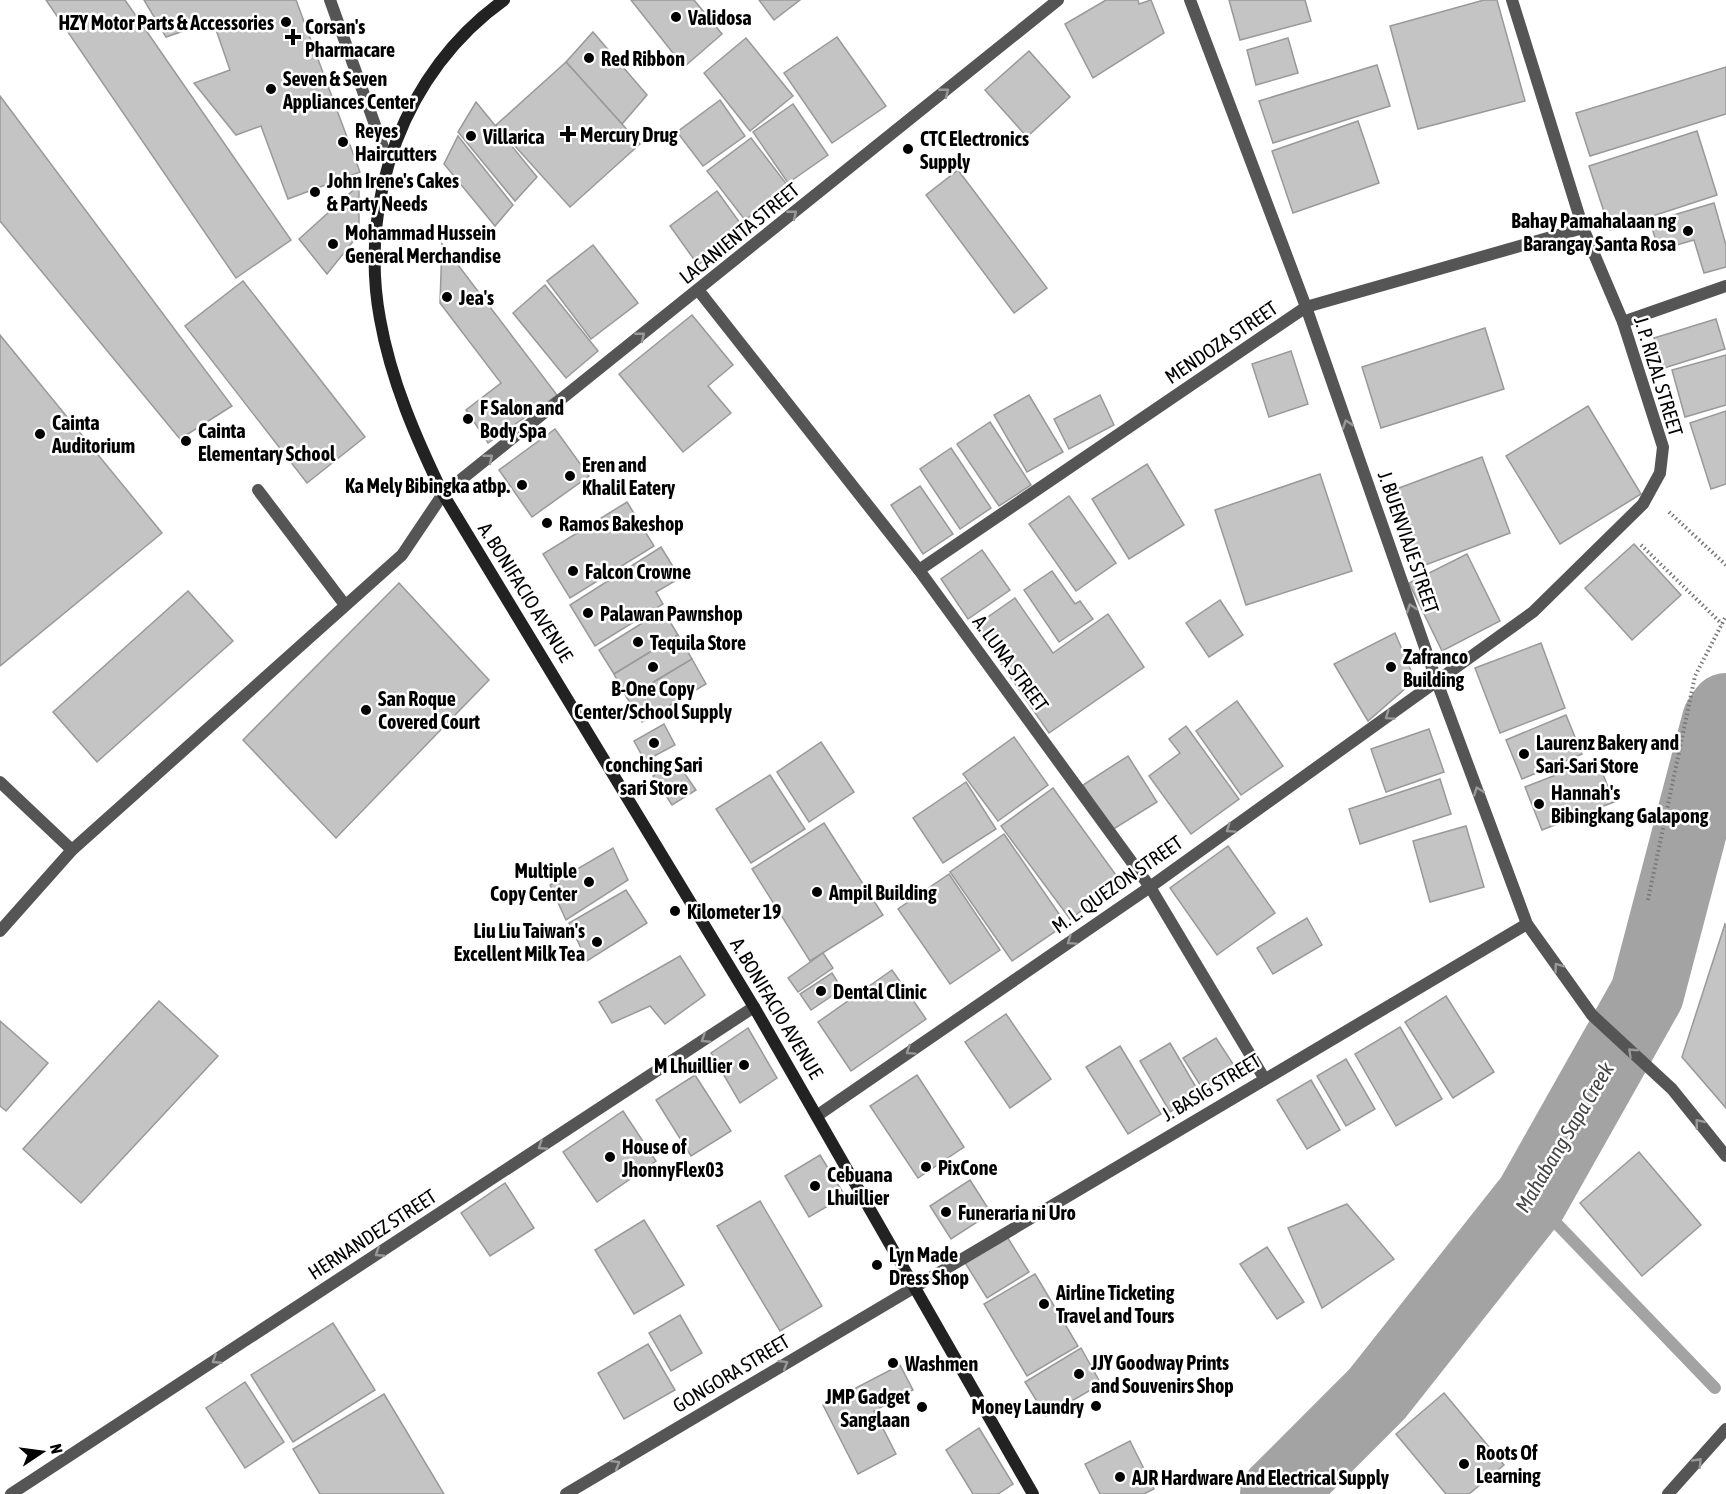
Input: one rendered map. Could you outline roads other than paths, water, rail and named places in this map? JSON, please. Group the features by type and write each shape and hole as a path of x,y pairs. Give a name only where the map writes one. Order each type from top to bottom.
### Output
{"main road":[{"name":"A. BONIFACIO AVENUE","path":"504,0 462,39 430,76 410,110 388,161 379,198 375,240 379,317 407,416 443,494 592,736 818,1115 1034,1494"}],"street":[{"path":"330,0 388,161"},
{"name":"LACANIENTA STREET","path":"0,931 72,850 402,555 443,494 699,291 1058,0"},
{"name":"J. BUENVIAJE STREET","path":"1190,0 1306,307 1437,682 1527,924 1592,1015 1672,1089 1726,1156"},
{"name":"J. P. RIZAL STREET","path":"1437,682 1533,612 1643,504 1659,473 1663,447 1623,322 1583,228 1512,0"},
{"name":"MENDOZA STREET","path":"919,570 1306,307 1583,228"},
{"path":"1623,322 1726,286"},
{"name":"A. LUNA STREET","path":"699,291 919,570 1150,887 1264,1078"},
{"path":"258,490 345,605"},
{"name":"M. L. QUEZON STREET","path":"818,1115 1150,887 1437,682"},
{"path":"0,782 72,850"},
{"name":"J. BASIG STREET","path":"915,1285 1527,924"},
{"name":"HERNANDEZ STREET","path":"11,1494 754,1007"},
{"name":"GONGORA STREET","path":"566,1494 915,1285"},
{"path":"1668,1494 1726,1429"}],"waterway":[{"name":"Mahabang Sapa Creek","path":"1277,1494 1377,1394 1532,1198 1647,994 1719,720 1726,710"},
{"path":"1532,1198 1715,1388"}],"place":[{"name":"Validosa","path":"676,17"},
{"name":"HZY Motor Parts & Accessories","path":"286,22"},
{"name":"Corsan's Pharmacare","path":"293,37"},
{"name":"Red Ribbon","path":"589,58"},
{"name":"Seven & Seven Appliances Center","path":"271,89"},
{"name":"Mercury Drug","path":"568,134"},
{"name":"Villarica","path":"471,136"},
{"name":"Reyes Haircutters","path":"343,142"},
{"name":"CTC Electronics Supply","path":"908,149"},
{"name":"John Irene's Cakes & Party Needs","path":"315,192"},
{"name":"Bahay Pamahalaan ng Barangay Santa Rosa","path":"1688,231"},
{"name":"Mohammad Hussein General Merchandise","path":"333,244"},
{"name":"Jea's","path":"447,297"},
{"name":"F Salon and Body Spa","path":"468,419"},
{"name":"Cainta Auditorium","path":"40,434"},
{"name":"Cainta Elementary School","path":"186,441"},
{"name":"Eren and Khalil Eatery","path":"570,476"},
{"name":"Ka Mely Bibingka atbp.","path":"522,485"},
{"name":"Ramos Bakeshop","path":"547,523"},
{"name":"Falcon Crowne","path":"573,571"},
{"name":"Palawan Pawnshop","path":"588,613"},
{"name":"Tequila Store","path":"638,642"},
{"name":"B-One Copy Center/School Supply","path":"653,667"},
{"name":"Zafranco Building","path":"1391,667"},
{"name":"San Roque Covered Court","path":"366,710"},
{"name":"conching Sari sari Store","path":"654,743"},
{"name":"Laurenz Bakery and Sari-Sari Store","path":"1524,754"},
{"name":"Hannah's Bibingkang Galapong","path":"1539,804"},
{"name":"Multiple Copy Center","path":"589,882"},
{"name":"Ampil Building","path":"817,892"},
{"name":"Kilometer 19","path":"675,911"},
{"name":"Liu Liu Taiwan's Excellent Milk Tea","path":"597,942"},
{"name":"Dental Clinic","path":"821,991"},
{"name":"M Lhuillier","path":"744,1065"},
{"name":"House of JhonnyFlex03","path":"610,1157"},
{"name":"PixCone","path":"926,1167"},
{"name":"Cebuana Lhuillier","path":"815,1186"},
{"name":"Funeraria ni Uro","path":"946,1212"},
{"name":"Lyn Made Dress Shop","path":"877,1265"},
{"name":"Airline Ticketing Travel and Tours","path":"1044,1304"},
{"name":"Washmen","path":"893,1363"},
{"name":"JJY Goodway Prints and Souvenirs Shop","path":"1079,1374"},
{"name":"Money Laundry","path":"1096,1406"},
{"name":"JMP Gadget Sanglaan","path":"922,1407"},
{"name":"Roots Of Learning","path":"1464,1464"},
{"name":"AJR Hardware And Electrical Supply","path":"1120,1477"}]}
